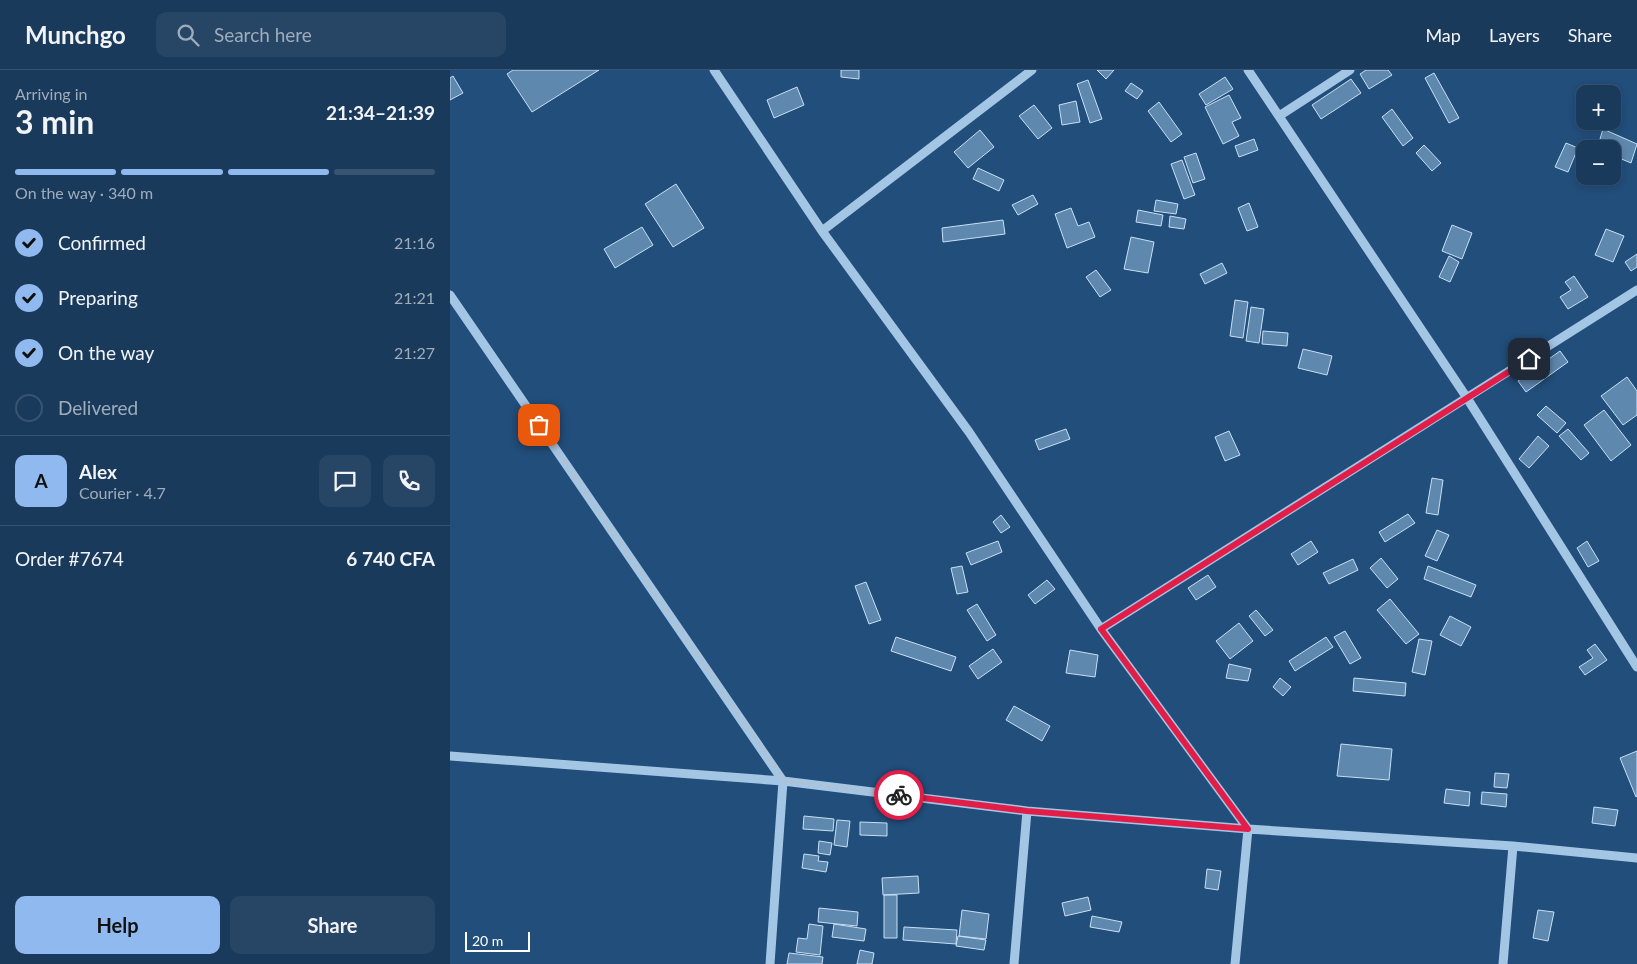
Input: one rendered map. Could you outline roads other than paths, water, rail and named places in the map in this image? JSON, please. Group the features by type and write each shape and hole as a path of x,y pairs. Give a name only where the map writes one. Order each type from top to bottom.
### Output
{"street":[{"path":"714,70 822,231 969,432 1101,629 1248,829 1235,964"},
{"path":"822,231 1032,70"},
{"path":"1248,70 1467,398 1637,667"},
{"path":"1279,116 1350,70"},
{"path":"1101,629 1637,290"},
{"path":"450,295 784,781 770,964"},
{"path":"450,756 784,781 1027,811 1248,829 1513,846 1637,858"},
{"path":"1014,964 1027,811"},
{"path":"1503,964 1513,846"}]}
